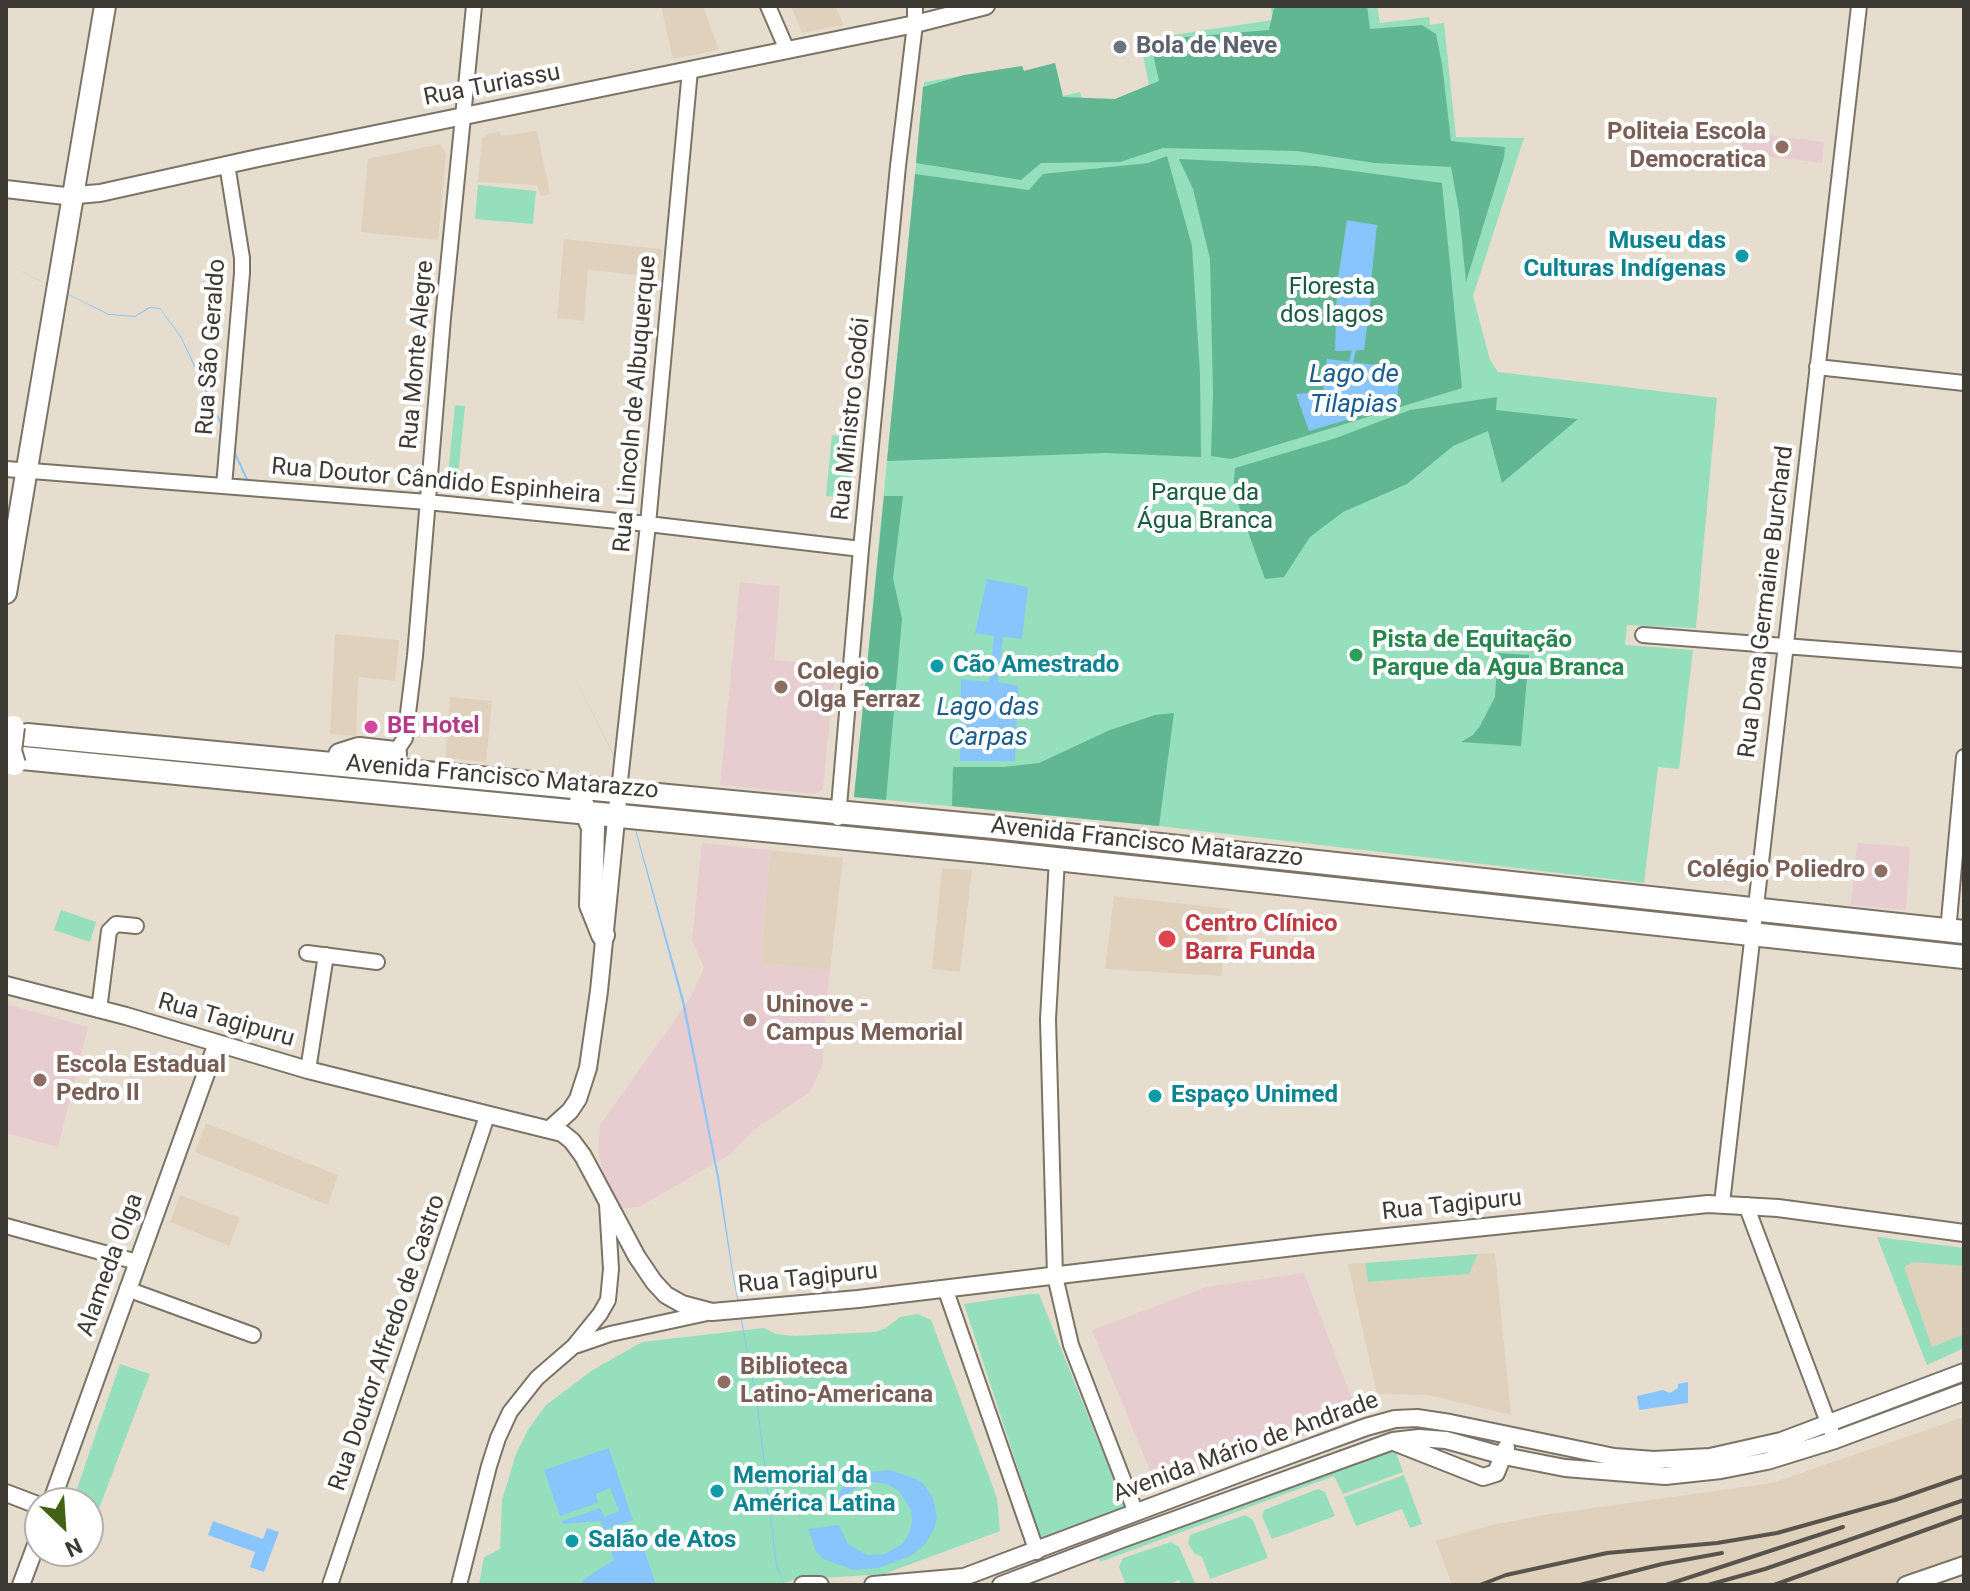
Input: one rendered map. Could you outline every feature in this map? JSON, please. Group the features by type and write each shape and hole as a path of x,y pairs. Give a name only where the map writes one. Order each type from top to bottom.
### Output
{"main road":[{"path":"6,593 16,469 73,196 105,6"},
{"path":"15,726 10,751 15,766"},
{"name":"Avenida Francisco Matarazzo","path":"15,726 388,760"},
{"name":"Avenida Francisco Matarazzo","path":"15,726 388,760 570,785 1956,932"},
{"name":"Avenida Francisco Matarazzo","path":"15,766 305,795 325,788 617,815 1964,957"},
{"path":"570,785 586,812 595,840 591,905 603,935"}],"street":[{"name":"Rua Monte Alegre","path":"388,760 403,744 407,730 474,6"},
{"path":"768,6 787,50"},
{"name":"Rua Ministro Godói","path":"837,837 861,549 915,6"},
{"name":"Rua Turiassu","path":"6,189 73,196 100,193 227,164 915,24 986,6"},
{"name":"Rua Dona Germaine Burchard","path":"1722,1203 1859,6"},
{"name":"Rua Lincoln de Albuquerque","path":"619,790 648,524 690,70"},
{"name":"Rua São Geraldo","path":"224,486 242,273 227,164"},
{"path":"1817,367 1964,383"},
{"name":"Rua Doutor Cândido Espinheira","path":"16,469 427,502 861,549"},
{"path":"1643,635 1964,660"},
{"path":"1956,932 1964,757"},
{"path":"550,1129 570,1111 583,1086 595,1018 619,790"},
{"path":"1057,859 1048,1019 1055,1276 1071,1345 1136,1513"},
{"path":"99,1010 109,931 116,924 136,926"},
{"path":"307,953 377,962"},
{"path":"308,1070 326,955"},
{"name":"Rua Tagipuru","path":"6,985 308,1070 550,1129 572,1141 654,1282 666,1295 682,1304 712,1312 1055,1276 1319,1244 1722,1203 1964,1233"},
{"name":"Alameda Olga","path":"57,1487 217,1043"},
{"name":"Rua Doutor Alfredo de Castro","path":"330,1585 487,1116"},
{"path":"459,1585 489,1466 510,1412 530,1385 574,1346 608,1300 611,1269 607,1200"},
{"path":"1746,1205 1832,1432"},
{"path":"6,1226 137,1262"},
{"path":"945,1288 1037,1552"},
{"path":"127,1289 253,1335"},
{"path":"574,1346 610,1334 712,1312"},
{"name":"Avenida Mário de Andrade","path":"1001,1585 1393,1441 1419,1438 1446,1440 1565,1468 1665,1476 1721,1470 1767,1461 1964,1372"},
{"name":"Avenida Mário de Andrade","path":"873,1585 960,1579 1366,1427 1395,1419 1417,1418 1450,1423 1614,1457 1654,1460 1741,1452 1832,1432 1964,1392"},
{"path":"1393,1441 1483,1477 1496,1473 1510,1435"},
{"path":"466,1557 467,1585"},
{"path":"1906,1585 1960,1567"},
{"path":"1947,1585 1960,1567"},
{"path":"803,1585 820,1585"}],"shaded area":[{"path":"661,6 703,6 719,50 673,59"},
{"path":"791,6 835,6 844,25 802,33"},
{"path":"500,131 501,136 537,131 550,194 541,196 537,185 478,182 482,139"},
{"name":"Politeia Escola Democratica","path":"1742,132 1824,142 1822,163 1740,153"},
{"path":"440,144 446,154 438,240 361,232 368,159"},
{"path":"564,239 662,249 659,277 588,270 584,321 557,318"},
{"name":"Colegio Olga Ferraz","path":"740,582 780,586 774,660 835,666 823,789 816,794 720,785"},
{"path":"335,634 399,640 395,681 358,677 356,736 330,734"},
{"path":"450,697 492,701 486,762 445,758"},
{"name":"Uninove - Campus Memorial","path":"702,843 770,850 761,964 830,970 823,1064 810,1092 754,1130 729,1155 639,1207 619,1209 604,1177 598,1151 600,1125 691,997 704,968 692,940"},
{"name":"Colégio Poliedro","path":"1857,843 1910,847 1906,910 1851,905"},
{"path":"770,850 843,858 830,970 761,964"},
{"path":"942,868 972,870 960,972 932,969"},
{"name":"Centro Clínico Barra Funda","path":"1114,896 1230,909 1221,976 1105,969"},
{"name":"Escola Estadual Pedro II","path":"6,1004 88,1027 58,1147 6,1133"},
{"path":"206,1123 338,1175 328,1205 195,1152"},
{"path":"180,1195 240,1218 229,1246 170,1222"},
{"path":"1877,1237 1964,1248 1964,1348 1927,1365"},
{"path":"1495,1253 1511,1415 1428,1395 1377,1394 1348,1264 1365,1263 1369,1282 1469,1274 1478,1254"},
{"path":"1304,1273 1358,1415 1158,1490 1092,1330 1207,1287"},
{"path":"1964,1417 1964,1557 1893,1585 1452,1585 1436,1541 1543,1515 1772,1483"}],"green space":[{"name":"Parque da Água Branca","path":"1271,6 1377,6 1380,23 1429,17 1430,25 1444,23 1456,137 1524,138 1473,296 1490,360 1498,372 1717,398 1696,628 1627,625 1625,645 1693,650 1679,769 1658,767 1644,883 1159,826 854,797 924,82 1022,66 1024,71 1055,63 1063,96 1080,92 1082,99 1115,99 1149,85 1140,40 1272,20"},
{"path":"1367,6 1370,29 1422,25 1436,34 1451,141 1505,147 1466,282 1451,167 1374,163 1297,151 1163,148 1120,162 1041,163 1021,180 916,163 923,87 964,75 1022,66 1024,71 1055,63 1063,97 1115,99 1159,81 1150,40 1269,30 1274,8"},
{"path":"1167,156 1192,246 1200,374 1201,457 1106,453 887,461 915,174 1029,190 1043,174 1148,163"},
{"name":"Floresta dos lagos","path":"1179,159 1316,166 1442,183 1462,388 1231,459 1211,456 1210,259 1193,189"},
{"path":"478,185 536,191 533,224 475,219"},
{"path":"1497,397 1496,410 1578,419 1502,483 1488,431 1453,446 1407,484 1343,512 1310,537 1284,577 1265,579 1233,490 1235,468 1336,438 1410,410"},
{"path":"455,405 465,406 458,476 448,475"},
{"path":"832,435 857,438 849,498 826,496"},
{"path":"884,496 903,496 893,578 902,619 886,800 854,797"},
{"path":"1498,653 1529,655 1521,746 1461,742 1480,726 1495,697"},
{"path":"1174,713 1159,826 952,806 953,767 1039,763 1110,730 1155,715"},
{"path":"61,910 96,922 90,942 54,930"},
{"path":"1877,1237 1964,1248 1964,1266 1914,1262 1904,1267 1932,1347 1964,1334 1964,1348 1927,1365"},
{"path":"1478,1254 1469,1274 1368,1282 1365,1263"},
{"path":"1039,1294 1126,1510 1042,1542 964,1304"},
{"name":"Memorial da América Latina","path":"918,1314 931,1320 997,1498 1000,1531 884,1574 794,1580 777,1585 479,1585 484,1557 500,1549 502,1500 516,1454 528,1430 545,1406 591,1371 642,1342 764,1328 776,1334 795,1336 875,1332 900,1317"},
{"path":"120,1364 150,1374 104,1495 104,1487 78,1487"},
{"path":"1394,1447 1403,1472 1343,1494 1334,1476 1100,1562 1098,1556"},
{"path":"1404,1475 1422,1524 1410,1528 1402,1509 1356,1526 1344,1497"},
{"path":"1318,1489 1325,1492 1335,1516 1272,1539 1262,1516 1264,1510"},
{"path":"1245,1515 1253,1520 1268,1558 1210,1579 1202,1557 1194,1553 1188,1543 1190,1535"},
{"path":"1171,1542 1179,1547 1196,1585 1181,1585 1179,1580 1168,1585 1126,1585 1119,1567 1123,1558"}],"water":[{"path":"1347,220 1377,225 1370,291 1337,285"},
{"path":"6,264 109,314 135,316 149,307 160,308 182,338 255,494 403,502 253,495 181,338 160,309 150,308 135,317 109,315"},
{"path":"1337,291 1371,297 1364,350 1335,351"},
{"name":"Lago de Tilapias","path":"1327,359 1401,368 1396,405 1309,431 1296,394 1323,392"},
{"name":"Lago das Carpas","path":"987,579 1028,587 1022,639 1003,637 998,682 1018,686 1015,761 960,761 961,679 989,682 994,636 975,633"},
{"path":"569,667 616,759 684,1000 719,1177 758,1406 777,1565 785,1585 776,1566 757,1407 732,1272 717,1177 682,1002 616,760"},
{"path":"1688,1382 1688,1403 1639,1410 1637,1396 1663,1390 1670,1393 1678,1388 1678,1384"},
{"path":"609,1448 633,1520 604,1530 600,1521 563,1524 562,1521 600,1508 604,1517 619,1511 610,1488 596,1494 598,1503 560,1516 544,1470"},
{"path":"890,1470 923,1483 933,1498 937,1517 926,1543 911,1556 878,1568 854,1570 823,1559 816,1551 808,1529 839,1525 848,1544 867,1555 885,1554 902,1544 912,1522 911,1510 899,1491 887,1484 874,1482 860,1485 842,1503 834,1500 843,1487 856,1478 869,1472"},
{"path":"213,1521 263,1539 267,1528 279,1532 264,1572 250,1567 255,1552 208,1535"},
{"path":"641,1540 656,1585 584,1585 583,1580 614,1560 611,1551"}],"waterway":[{"path":"1354,288 1354,294"},
{"path":"1351,362 1354,350"}],"railway":[{"path":"1480,1585 1506,1575 1607,1553 1717,1543 1777,1533 1895,1500 1964,1476"},
{"path":"1708,1585 1765,1569 1964,1500"},
{"path":"1774,1585 1964,1516"},
{"path":"1666,1585 1843,1527"},
{"path":"1580,1585 1662,1564 1722,1553"}],"place":[{"name":"Bola de Neve","path":"1120,47"},
{"name":"Politeia Escola Democratica","path":"1782,147"},
{"name":"Museu das Culturas Indígenas","path":"1742,256"},
{"name":"Pista de Equitação Parque da Agua Branca","path":"1356,655"},
{"name":"Cão Amestrado","path":"937,666"},
{"name":"Colegio Olga Ferraz","path":"781,687"},
{"name":"BE Hotel","path":"371,727"},
{"name":"Colégio Poliedro","path":"1881,871"},
{"name":"Centro Clínico Barra Funda","path":"1167,939"},
{"name":"Uninove - Campus Memorial","path":"750,1020"},
{"name":"Escola Estadual Pedro II","path":"40,1080"},
{"name":"Espaço Unimed","path":"1155,1096"},
{"name":"Biblioteca Latino-Americana","path":"724,1382"},
{"name":"Memorial da América Latina","path":"717,1491"},
{"name":"Salão de Atos","path":"572,1541"}]}
